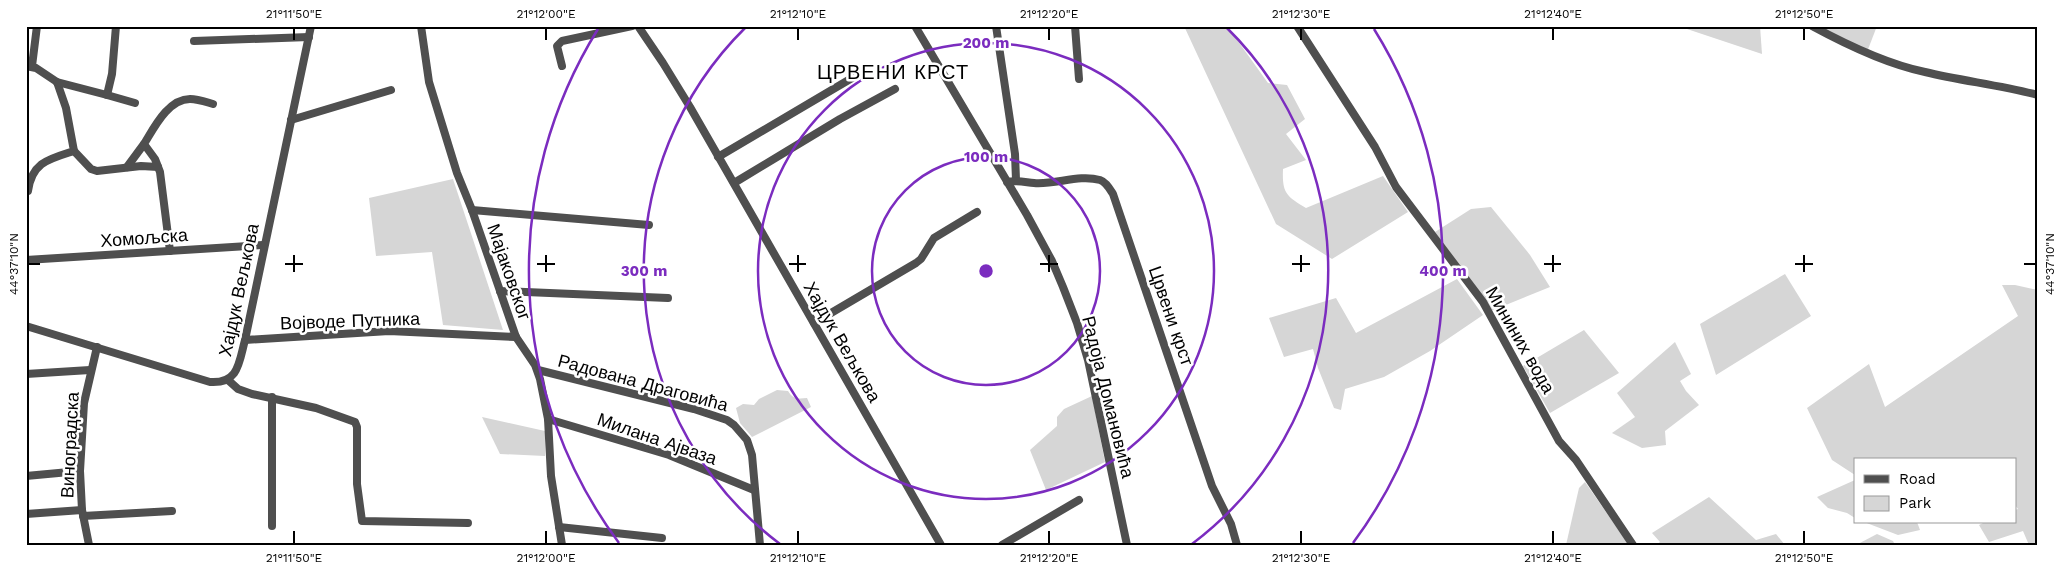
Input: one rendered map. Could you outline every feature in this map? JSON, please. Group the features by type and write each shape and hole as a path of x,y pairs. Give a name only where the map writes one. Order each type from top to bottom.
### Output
{"street":[{"path":"38,26 29,66 57,82 135,103"},
{"path":"107,95 112,74 116,26"},
{"name":"Хајдук Вељкова","path":"26,326 210,382 228,380 237,369 244,340 311,26"},
{"name":"Мајаковског","path":"421,26 429,82 457,173 472,210 516,337 538,370 548,419 551,476 562,545"},
{"path":"562,66 557,46 562,41 632,26"},
{"name":"Хајдук Вељкова","path":"638,26 664,63 941,545"},
{"name":"Радоја Домановића","path":"915,26 1052,261 1077,323 1088,360 1127,545"},
{"path":"996,26 1015,154 1016,180"},
{"path":"1075,26 1079,79"},
{"name":"Мининих вода","path":"1297,26 1376,148 1396,187 1483,302 1560,441 1576,460 1633,545"},
{"path":"1812,26 1886,61 1924,72 2002,85 2038,94"},
{"path":"194,41 309,37"},
{"path":"718,157 852,78"},
{"path":"57,82 66,108 74,151 78,158 91,169 97,171 127,167 158,167"},
{"path":"734,184 840,119 895,89"},
{"path":"291,120 391,90"},
{"path":"127,167 159,119 184,100 198,100 213,104"},
{"path":"144,144 160,172 170,251"},
{"path":"28,191 31,176 39,165 51,158 74,151"},
{"name":"Црвени крст","path":"1007,182 1016,180 1035,183 1084,178 1095,179 1105,183 1113,194 1212,486 1231,524 1238,545"},
{"path":"472,210 649,225"},
{"path":"814,323 916,263 921,259 934,238 978,212"},
{"name":"Хомољска","path":"26,260 264,245"},
{"path":"500,291 668,298"},
{"name":"Војводе Путника","path":"244,340 389,331 516,337"},
{"name":"Виноградска","path":"89,545 82,513 80,471 84,403 90,370 97,347"},
{"path":"26,374 90,370"},
{"name":"Радована Драговића","path":"538,370 694,409 734,424 743,434 750,448 754,464 754,490 760,545"},
{"path":"228,380 238,389 252,394 316,408 355,422 357,425 357,484 362,521 468,523"},
{"path":"272,397 272,526"},
{"name":"Милана Ајваза","path":"548,419 669,455 754,490"},
{"path":"26,476 80,471"},
{"path":"1002,545 1079,500"},
{"path":"26,514 172,511"},
{"path":"559,527 662,538"}],"green space":[{"path":"1184,26 1227,26 1268,83 1287,85 1305,119 1286,134 1306,160 1283,169 1283,184 1290,197 1306,208 1383,176 1408,212 1332,259 1276,224"},
{"path":"1678,26 1760,26 1762,54"},
{"path":"1814,26 1877,26 1867,52"},
{"path":"453,179 503,330 443,325 432,252 376,256 369,198"},
{"path":"1491,207 1530,255 1550,287 1491,311 1435,232 1471,209"},
{"path":"1785,274 1811,316 1716,375 1700,324"},
{"path":"1457,279 1483,315 1430,351 1384,377 1345,389 1341,410 1334,408 1318,368 1313,349 1284,357 1269,318 1336,298 1356,333"},
{"path":"2002,285 2015,285 2038,290 2038,545 2029,545 2023,531 1989,542 1979,525 2016,524 2016,510 2018,509 2016,506 2016,458 1854,458 1854,474 1832,460 1807,408 1869,364 1885,407 2018,316"},
{"path":"1584,330 1619,373 1550,413 1523,366"},
{"path":"1675,342 1691,374 1680,381 1686,391 1699,405 1665,431 1666,445 1642,448 1612,433 1635,417 1617,393"},
{"path":"777,390 788,391 796,398 807,398 811,407 752,437 740,423 736,408 743,404 754,405 759,399"},
{"path":"1092,396 1105,462 1046,490 1030,450 1057,426 1057,417 1064,409"},
{"path":"482,417 545,431 545,456 500,454"},
{"path":"1854,480 1854,517 1847,513 1828,508 1817,497"},
{"path":"1585,482 1629,545 1566,545 1579,488"},
{"path":"1709,497 1756,540 1776,534 1785,545 1656,545 1660,542 1652,533"},
{"path":"1869,524 1918,524 1920,530 1898,535"},
{"path":"1877,534 1893,541 1895,545 1856,545"}],"district":[{"name":"ЦРВЕНИ КРСТ","path":"893,72"}]}
